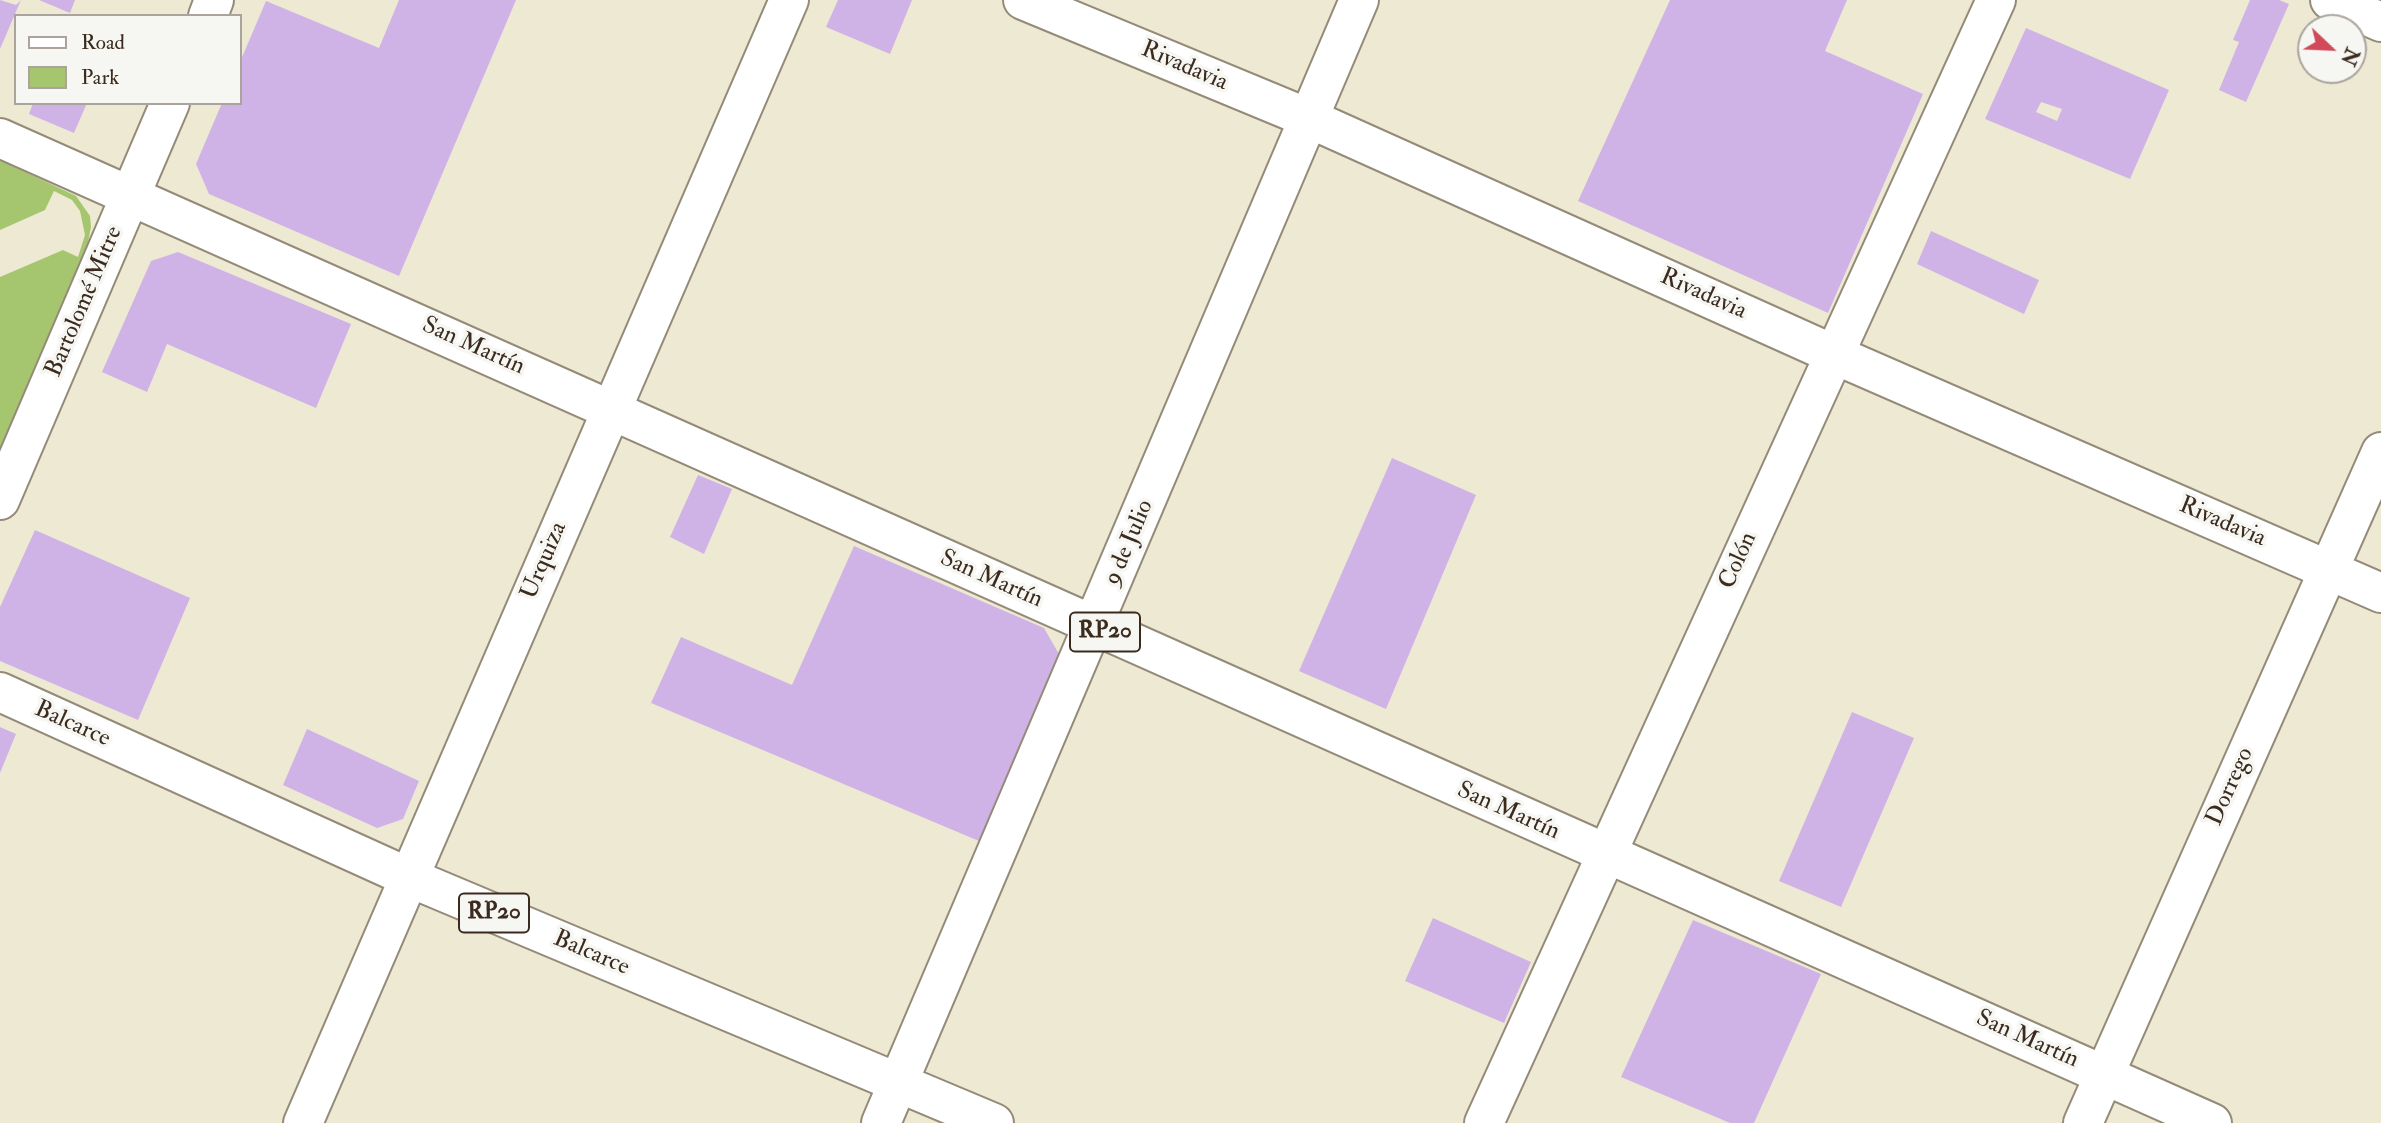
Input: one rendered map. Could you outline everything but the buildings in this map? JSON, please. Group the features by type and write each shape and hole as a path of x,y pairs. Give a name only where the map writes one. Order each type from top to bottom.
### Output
{"street":[{"name":"Urquiza","path":"303,1123 789,0"},
{"name":"Rivadavia","path":"1023,0 1308,118 1833,354 2381,593"},
{"name":"9 de Julio","path":"881,1123 1095,627 1359,0"},
{"name":"Colón","path":"1484,1123 1996,0"},
{"path":"2330,0 2381,22"},
{"name":"Bartolomé Mitre","path":"0,500 169,105"},
{"name":"San Martín","path":"0,138 2212,1123"},
{"name":"Dorrego","path":"2083,1123 2381,452"},
{"name":"Balcarce","path":"0,692 408,877 993,1123"}],"green space":[{"path":"0,160 76,196 90,216 91,227 87,248 0,452 0,277 63,250 78,257 85,235 80,211 72,200 54,191 45,210 0,230"}]}
